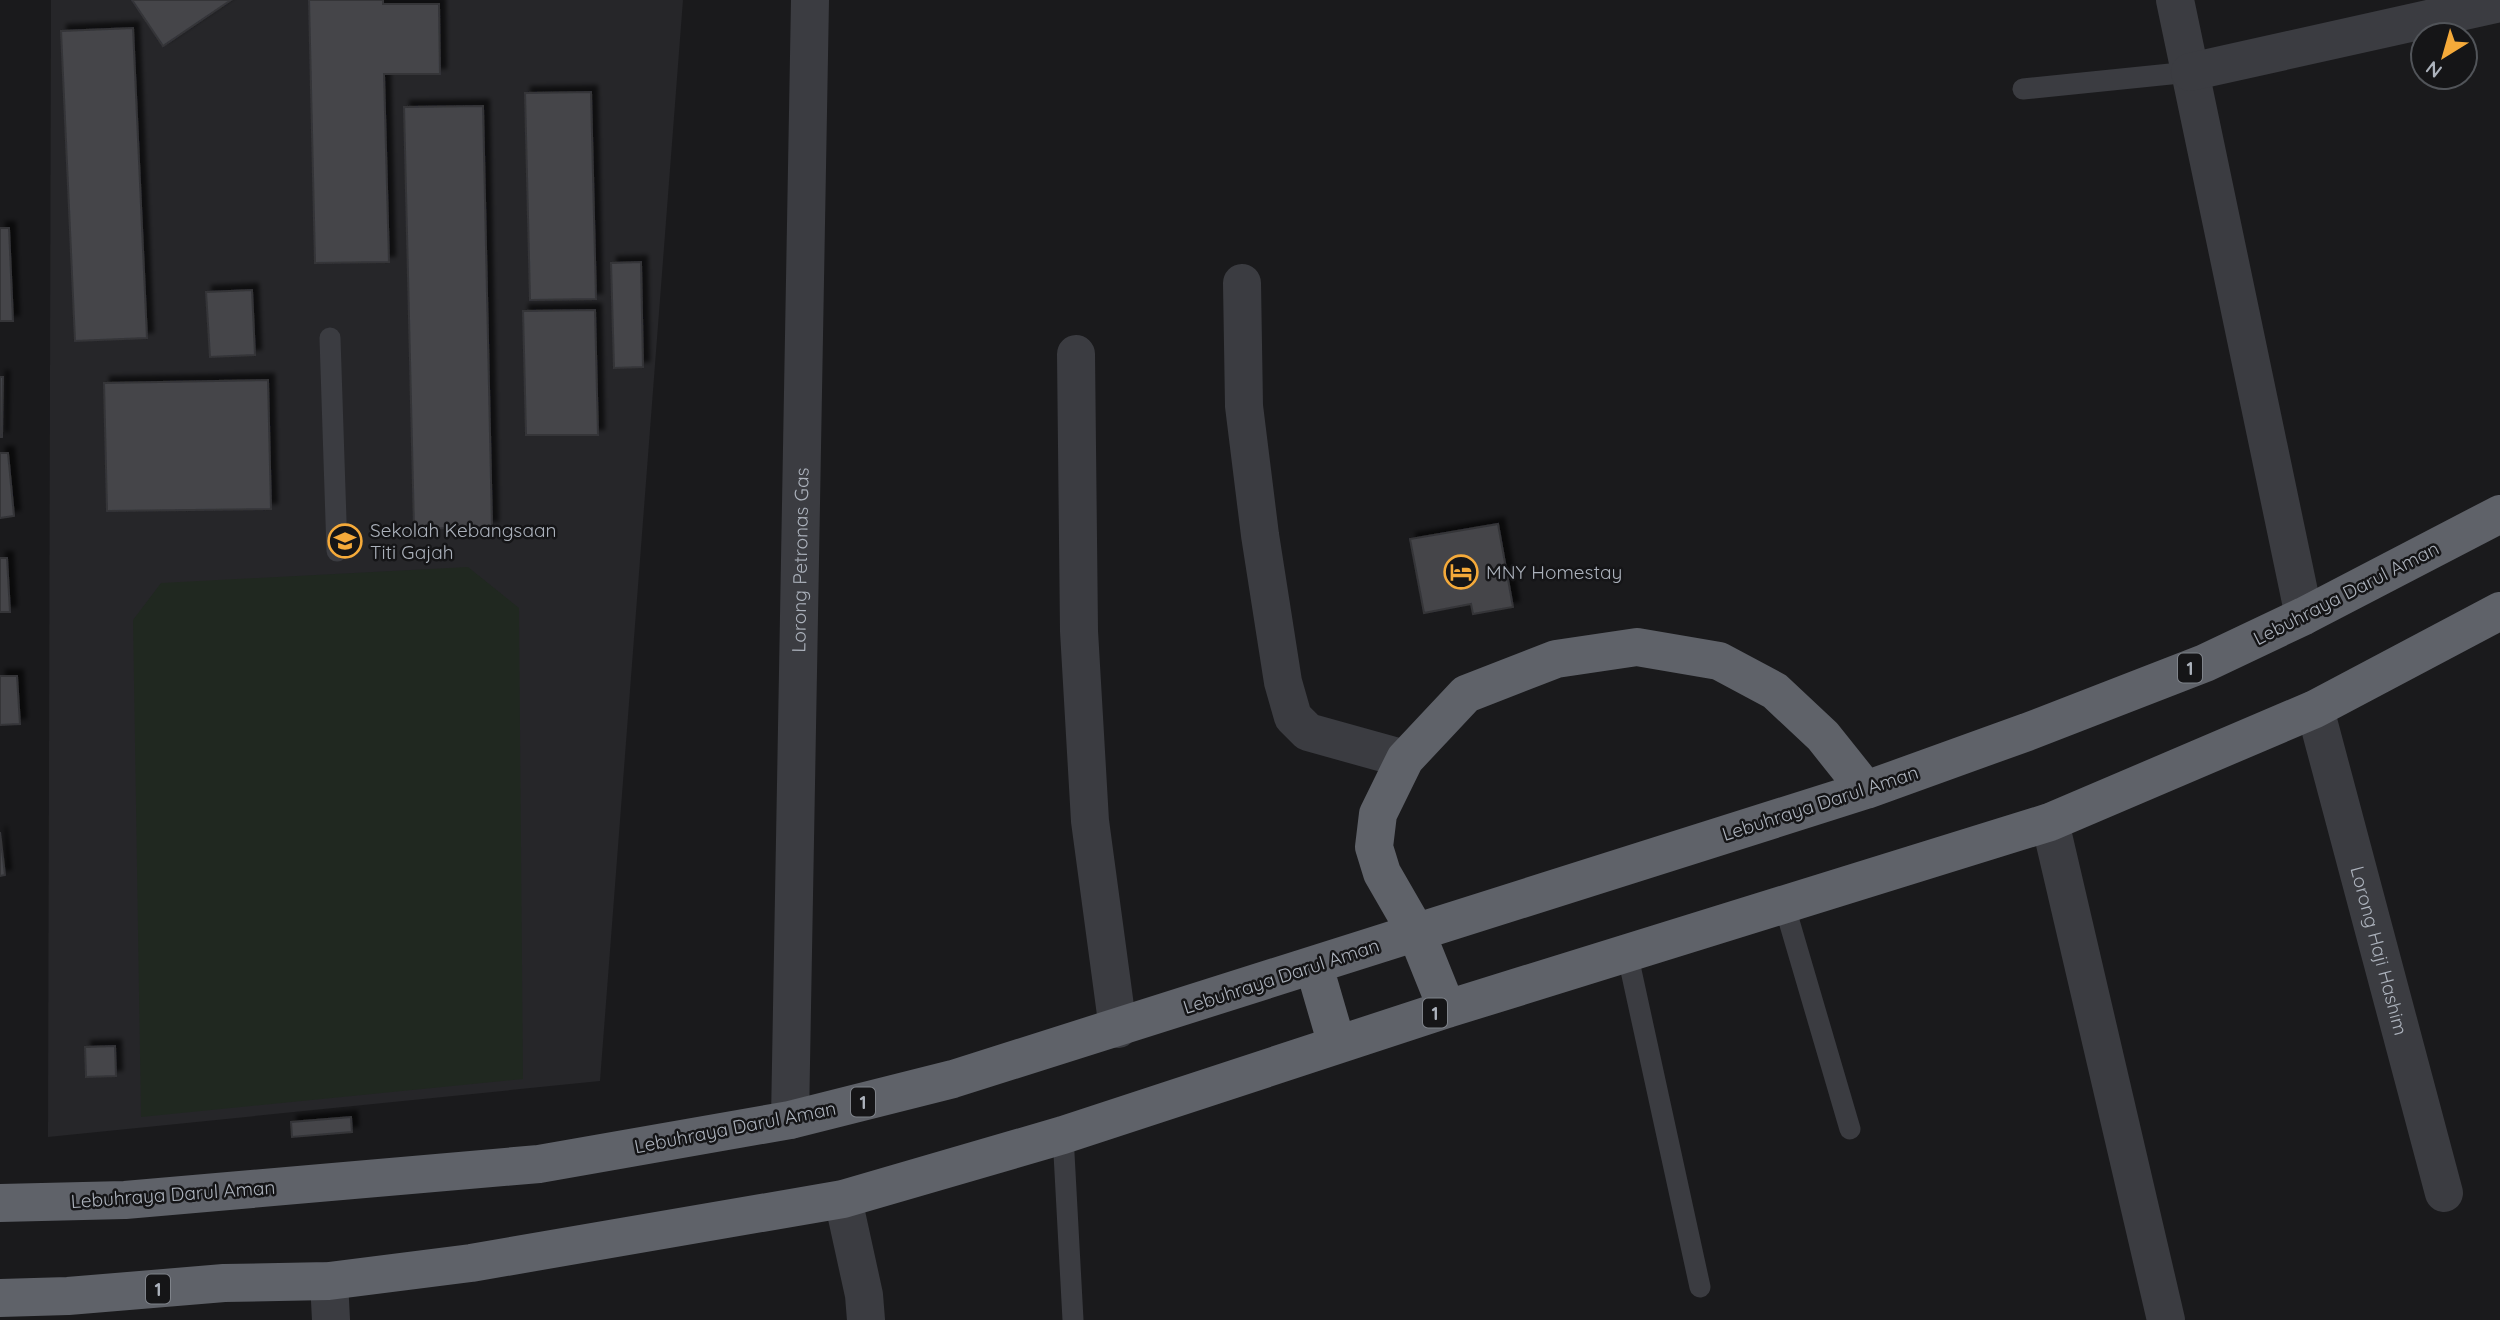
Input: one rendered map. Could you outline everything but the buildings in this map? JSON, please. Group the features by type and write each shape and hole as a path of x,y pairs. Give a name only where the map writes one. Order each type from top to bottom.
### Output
{"highway":[{"name":"Lebuhraya Darul Aman","path":"0,1203 125,1200 539,1164 790,1119 953,1079 1118,1029 1866,789 2027,732 2205,663 2500,514"},
{"name":"1","path":"0,1298 68,1296 224,1283 329,1281 471,1262 843,1199 1063,1135 1447,1009 2050,822 2315,709 2500,611"},
{"path":"1447,1009 1416,932 1382,873 1374,847 1378,814 1405,759 1466,694 1556,659 1637,647 1718,662 1775,691 1823,736 1866,789"},
{"path":"1314,966 1337,1045"}],"street":[{"name":"Lorong Petronas Gas","path":"790,1119 810,0"},
{"path":"2175,0 2304,615"},
{"path":"2190,72 2500,3"},
{"path":"1242,282 1244,406 1270,602 1283,682 1293,717 1308,732 1405,759"},
{"path":"1076,354 1079,631 1089,808 1103,933 1118,1029"},
{"name":"Lorong Haji Hashim","path":"2315,709 2445,1193"},
{"path":"2050,822 2166,1320"},
{"path":"843,1199 866,1320"},
{"path":"329,1281 331,1320"}],"lane":[{"path":"2023,89 2190,72"},
{"path":"330,338 337,551"},
{"path":"1784,904 1850,1129"},
{"path":"1627,952 1700,1287"},
{"path":"1063,1135 1073,1320"}],"shaded area":[{"name":"Sekolah Kebangsaan Titi Gajah","path":"51,0 683,0 600,1081 48,1137"},
{"path":"468,567 519,608 523,1079 141,1117 133,620 161,583"}],"place":[{"name":"Sekolah Kebangsaan Titi Gajah","path":"345,541"},
{"name":"MNY Homestay","path":"1461,572"}]}
